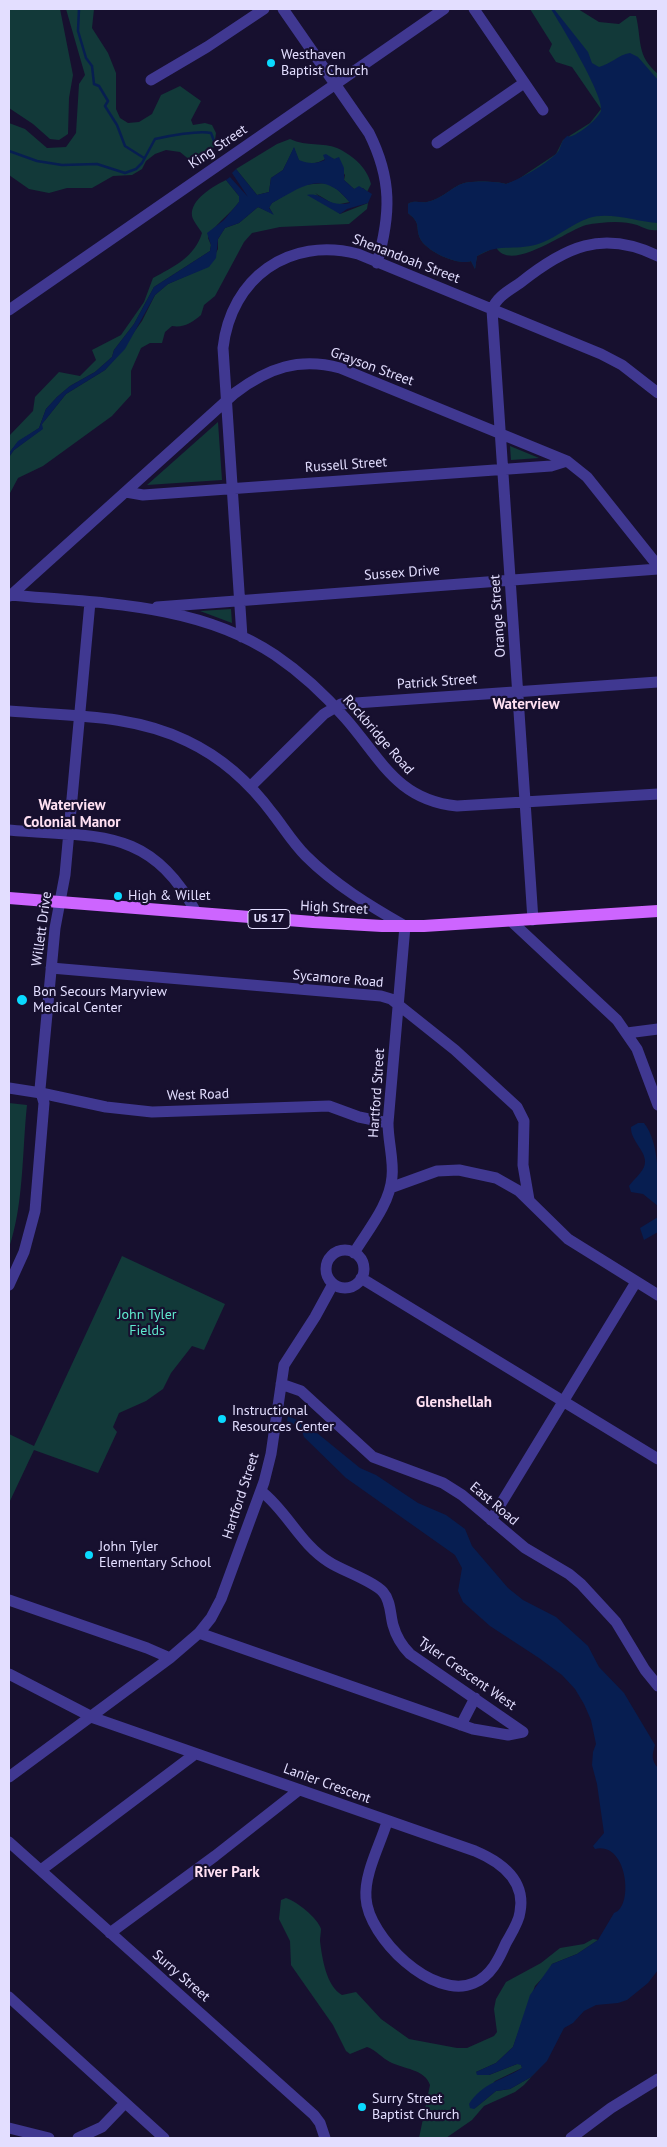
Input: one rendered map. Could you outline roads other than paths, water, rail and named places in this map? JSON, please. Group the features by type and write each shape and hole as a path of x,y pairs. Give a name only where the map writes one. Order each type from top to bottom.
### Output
{"main road":[{"name":"High Street","path":"9,898 313,922 405,926 533,920 658,911"}],"street":[{"path":"152,80 208,47 264,9"},
{"path":"283,9 336,84 369,133 376,147 385,177 388,216 378,263"},
{"name":"King Street","path":"9,310 444,9"},
{"path":"474,9 543,110"},
{"path":"436,143 524,83"},
{"path":"492,310 497,300 536,270 570,249 596,243 611,243 635,247 658,256"},
{"name":"Shenandoah Street","path":"242,637 223,348 226,330 236,305 254,279 269,267 287,257 318,250 343,250 601,354 622,365 658,393"},
{"name":"Orange Street","path":"492,310 533,920"},
{"name":"Grayson Street","path":"9,596 246,384 276,368 301,363 340,368 567,461 586,477 658,568"},
{"name":"Russell Street","path":"126,492 143,495 550,466 567,461"},
{"name":"Sussex Drive","path":"148,608 658,568"},
{"name":"Rockbridge Road","path":"9,596 148,608 208,624 242,637 288,664 334,706 391,776 413,794 428,801 457,806 658,794"},
{"name":"Willett Drive","path":"9,1285 24,1252 35,1211 44,1103 41,1093 55,922 61,902 90,602"},
{"name":"Patrick Street","path":"334,706 340,704 658,682"},
{"path":"250,786 334,706"},
{"path":"9,711 122,721 167,733 212,755 250,786 293,841 319,868 405,926"},
{"path":"9,830 114,840 142,850 154,858 176,880 196,912"},
{"path":"511,921 605,1007 628,1033 646,1068 658,1105"},
{"name":"Hartford Street","path":"354,1252 376,1216 390,1188 392,1166 388,1148 388,1123 405,926"},
{"name":"Sycamore Road","path":"51,968 381,996 399,1004 517,1107 524,1121 523,1165 529,1200"},
{"path":"628,1033 658,1029"},
{"name":"West Road","path":"9,1088 106,1107 152,1112 329,1106 366,1119 388,1123"},
{"path":"390,1188 424,1174 459,1170 496,1178 508,1184 529,1200 568,1239 658,1296"},
{"path":"343,1250 354,1252 363,1267 361,1278 348,1288 333,1284 326,1270 329,1259 343,1250"},
{"path":"361,1278 658,1459"},
{"path":"491,1520 636,1282"},
{"name":"Hartford Street","path":"9,1777 170,1658 199,1633 214,1613 221,1600 261,1491 271,1454 280,1384 288,1355 315,1317 333,1284"},
{"name":"East Road","path":"280,1384 300,1391 373,1457 443,1482 524,1548 568,1574 581,1584 616,1622 645,1670 658,1686"},
{"name":"Tyler Crescent West","path":"261,1491 274,1503 302,1538 318,1554 383,1592 389,1604 393,1627 398,1638 410,1654 523,1732 508,1735 484,1731 461,1724"},
{"path":"9,1600 147,1648 170,1658"},
{"path":"199,1633 461,1724 475,1698"},
{"name":"Lanier Crescent","path":"9,1674 91,1716 387,1822 489,1856 513,1877 520,1894 520,1914 496,1964 483,1978 470,1984 448,1984 414,1969 394,1951 371,1921 366,1906 367,1885 387,1822"},
{"path":"41,1870 195,1754"},
{"path":"110,1933 216,1856 299,1790"},
{"name":"Surry Street","path":"9,1842 314,2115 320,2123 325,2138"},
{"path":"9,1997 164,2138"},
{"path":"571,2138 611,2108 658,2079"},
{"path":"78,2138 102,2127 125,2103"},
{"path":"9,2128 49,2138"}],"water":[{"path":"551,9 554,9 588,52 592,63 599,67 630,53 638,57 658,80 658,223 614,216 589,218 533,246 493,249 485,252 477,256 475,269 471,261 459,262 452,260 425,245 419,236 417,223 408,213 408,204 432,201 463,183 496,182 506,184 519,178 551,158 558,152 566,137 579,132 593,122 599,114 601,111 600,103 590,77"},
{"path":"294,147 299,160 306,162 315,163 325,160 323,155 326,154 334,159 339,157 344,168 344,180 354,189 359,186 372,194 368,203 347,209 340,214 307,195 318,196 330,202 350,203 340,192 331,186 321,183 312,184 293,191 272,203 269,208 274,215 258,207 239,223 225,228 218,239 216,258 209,267 168,284 155,295 125,349 105,370 66,394 42,424 43,429 14,450 9,457 9,453 18,441 39,428 46,409 57,397 70,386 95,372 112,357 114,350 134,324 154,287 210,251 211,245 207,233 224,220 239,202 239,196 226,180 230,177 248,197 232,173 236,169 257,195 269,192 271,178 283,170"},
{"path":"638,1123 644,1123 653,1141 657,1163 658,1206 643,1194 631,1192 629,1186 643,1170 645,1162 642,1152 633,1138 631,1127"},
{"path":"658,1217 658,1232 644,1240 640,1228"},
{"path":"288,1416 306,1424 360,1468 376,1475 418,1503 446,1515 465,1529 472,1546 508,1588 523,1600 556,1617 588,1646 599,1667 624,1693 655,1745 653,1757 658,1768 658,1970 648,1983 627,2000 618,2003 596,2005 584,2011 573,2023 564,2028 547,2061 531,2077 510,2089 496,2091 474,2109 470,2108 469,2104 480,2091 522,2068 521,2065 517,2064 489,2075 477,2075 476,2072 496,2063 513,2047 530,1995 552,1964 577,1954 598,1940 624,1900 624,1876 621,1864 615,1855 606,1849 595,1849 593,1846 604,1833 597,1784 592,1765 596,1744 591,1720 575,1689 562,1675 490,1626 463,1602 458,1591 462,1568 455,1555 346,1478 304,1437 301,1428 287,1421"}],"waterway":[{"path":"79,9 78,31 86,58 92,66 94,84 99,86 108,101 105,106 117,125 125,146 144,158"},
{"path":"9,151 37,161 62,165 97,164 125,173 136,169 142,163 155,139 206,132 211,133 216,146"}],"place":[{"name":"Westhaven Baptist Church","path":"271,63"},
{"name":"High & Willet","path":"118,896"},
{"name":"Bon Secours Maryview Medical Center","path":"22,1000"},
{"name":"Instructional Resources Center","path":"222,1419"},
{"name":"John Tyler Elementary School","path":"89,1555"},
{"name":"Surry Street Baptist Church","path":"362,2107"}],"district":[{"name":"Waterview","path":"526,705"},
{"name":"Waterview Colonial Manor","path":"72,814"},
{"name":"Glenshellah","path":"454,1403"},
{"name":"River Park","path":"227,1873"}],"park label":[{"name":"John Tyler Fields","path":"147,1324"}]}
